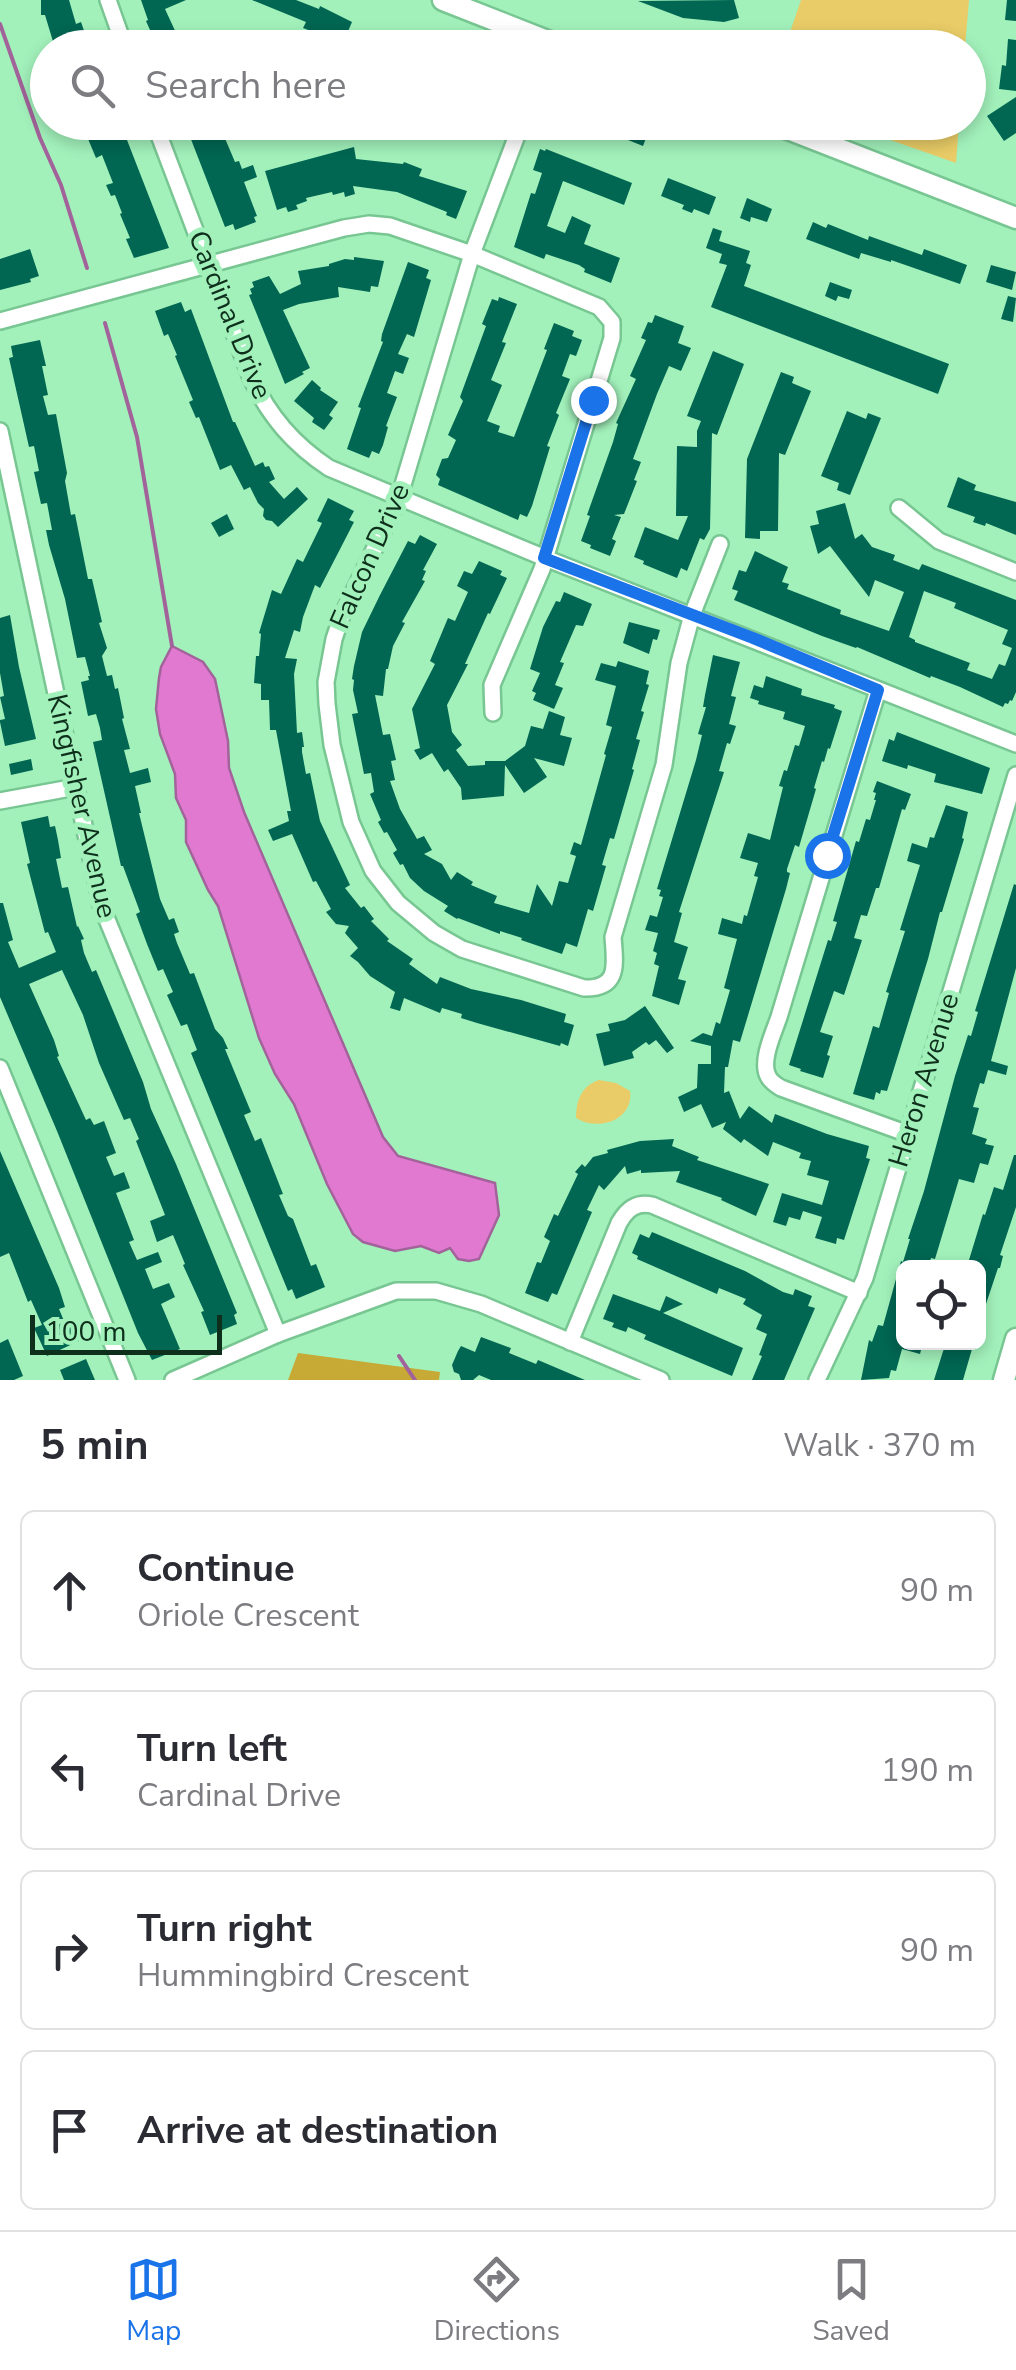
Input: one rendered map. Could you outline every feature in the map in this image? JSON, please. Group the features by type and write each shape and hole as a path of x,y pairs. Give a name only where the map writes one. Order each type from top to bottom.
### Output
{"main road":[{"path":"443,0 517,30"},
{"path":"816,140 1016,218"},
{"path":"1004,1380 1016,1339"}],"street":[{"path":"108,0 119,30"},
{"name":"Cardinal Drive","path":"161,140 250,377 286,435 308,455 328,468 544,558 1016,744"},
{"name":"Falcon Drive","path":"515,140 472,254 399,498 348,602 334,639 326,682 329,725 351,822 374,870 412,917 468,952 584,988 601,987 612,976 613,937 664,765 679,664 692,614 720,544"},
{"path":"0,321 369,224 390,226 472,254 599,306 612,322 612,338 544,558 492,686 493,714"},
{"name":"Kingfisher Avenue","path":"0,431 101,905 278,1334"},
{"path":"899,508 939,541 1016,572"},
{"path":"878,690 778,1017 766,1071 768,1078 781,1088 908,1134"},
{"name":"Heron Avenue","path":"817,1380 859,1293 1016,775"},
{"path":"0,802 76,787"},
{"path":"0,1068 127,1380"},
{"path":"570,1342 619,1223 629,1209 642,1203 859,1293"},
{"path":"173,1380 278,1334 385,1294 424,1290 470,1300 661,1380"}],"shaded area":[{"path":"801,0 969,0 966,30 791,30"},
{"path":"890,140 958,140 956,163"},
{"path":"172,646 203,662 215,679 228,741 229,768 244,812 383,1137 398,1156 495,1183 499,1215 479,1259 458,1259 450,1248 439,1253 421,1246 395,1251 363,1242 353,1234 327,1184 294,1104 259,1038 218,906 186,842 186,820 176,798 175,774 160,734 156,709 161,667"},
{"path":"599,1080 630,1091 626,1109 613,1121 604,1123 576,1118 581,1095"},
{"path":"298,1353 440,1372 439,1380 288,1380"}],"building":[{"path":"41,0 69,0 76,24 81,22 84,30 50,30 45,15 41,15"},
{"path":"141,0 186,0 165,9 175,30 150,30"},
{"path":"252,0 296,0 319,9 320,6 352,22 349,30 308,30 303,28 306,22"},
{"path":"734,0 739,18 724,22 683,18 638,1"},
{"path":"1007,0 1016,0 1016,21 1005,20"},
{"path":"1008,39 1016,40 1016,91 999,89"},
{"path":"1016,97 1016,133 1004,141 987,116"},
{"path":"88,140 127,140 169,248 134,258 122,213 106,185 113,183 102,155 96,158"},
{"path":"191,140 226,140 242,169 253,165 257,177 244,182 256,222 235,230 233,224 225,227"},
{"path":"354,147 356,159 404,162 422,169 419,176 467,191 456,219 397,192 353,186 355,194 345,197 344,192 332,192 306,198 307,201 296,205 298,209 277,210 265,171"},
{"path":"540,149 632,183 624,205 563,181 547,226 565,233 572,216 591,225 584,244 620,258 611,283 584,272 579,265 546,254 544,259 514,247 531,193 535,194 542,173 533,170"},
{"path":"668,178 716,197 709,215 694,209 692,213 682,209 684,205 661,196"},
{"path":"747,198 772,209 767,222 740,218"},
{"path":"813,222 922,255 924,249 967,265 960,284 891,260 861,253 859,259 806,239"},
{"path":"713,228 722,231 719,241 750,251 746,263 751,265 744,286 949,364 938,394 711,307 727,265 719,263 722,254 706,248"},
{"path":"30,249 39,276 0,290 0,259"},
{"path":"354,257 384,261 378,287 371,286 370,292 338,287 339,297 283,310 310,368 285,384 249,295 254,287 252,282 269,276 280,294 301,284 298,271"},
{"path":"408,262 429,270 426,278 431,280 414,337 407,334 398,354 409,358 403,374 395,371 387,393 397,397 383,445 379,454 372,451 369,458 347,449"},
{"path":"991,265 1016,272 1012,290 986,282"},
{"path":"830,282 852,290 849,299 838,296 836,301 825,296"},
{"path":"1008,296 1016,298 1013,322 1001,319"},
{"path":"499,297 517,304 491,380 502,385 487,421 500,426 498,432 514,437 554,323 574,331 572,336 582,340 576,356 570,354 562,376 570,379 556,413 559,415 532,506 527,517 520,514 518,520 438,485 440,479 436,475 456,440 448,435 486,326 482,324 492,299 498,301"},
{"path":"181,302 185,312 191,309 233,422 255,466 263,462 265,467 269,466 275,479 269,482 284,499 297,487 308,499 278,527 266,520 250,487 244,490 231,465 220,470 189,402 193,400 177,355 168,334 164,336 155,311"},
{"path":"655,315 684,326 678,343 691,348 681,371 669,366 657,394 633,459 641,462 634,480 637,481 624,514 614,515 621,517 610,556 581,541 616,423 636,379 630,376 646,340 641,338"},
{"path":"40,340 48,395 43,396 48,415 56,414 71,515 75,514 107,648 102,656 107,676 112,675 115,689 118,688 130,749 124,750 130,773 148,768 151,782 135,786 160,899 169,920 174,918 179,932 174,934 177,943 190,974 194,973 215,1029 228,1049 251,1112 244,1115 255,1141 261,1138 288,1216 293,1219 311,1266 316,1264 325,1287 296,1299 292,1289 288,1291 191,1053 197,1050 187,1024 181,1026 167,995 173,992 163,969 158,971 121,866 93,742 102,740 100,728 96,714 88,716 81,682 90,676 85,657 77,658 46,530 52,530 47,503 41,504 34,472 39,471 34,446 29,447 9,358 13,357 11,346"},
{"path":"713,351 744,364 717,435 712,433 710,529 704,540 700,538 687,571 681,568 677,578 634,557 645,527 678,540 688,516 676,516 677,446 697,447 701,421 687,416"},
{"path":"781,372 794,377 792,383 811,391 785,455 779,453 778,531 760,531 760,539 745,538 747,459"},
{"path":"312,380 338,402 324,430 294,401"},
{"path":"847,411 866,419 868,413 881,418 850,495 837,490 839,483 821,476"},
{"path":"958,477 976,485 974,490 1016,502 1016,535 973,522 975,517 947,507"},
{"path":"328,498 354,511 349,520 354,522 320,588 315,585 300,632 294,630 285,658 297,659 297,733 302,732 306,774 310,773 320,821 350,885 345,888 361,908 364,906 387,941 413,959 409,964 437,984 440,977 566,1014 564,1022 574,1025 568,1046 477,1023 442,1008 440,1013 404,998 400,1011 390,1008 395,992 370,976 350,956 358,948 345,933 349,926 336,924 326,912 331,909 316,881 313,882 292,834 273,841 268,830 289,821 287,811 291,811 276,730 270,730 269,700 261,700 261,684 254,683 259,633 272,590 281,594 297,559 303,562 322,523 317,521"},
{"path":"845,503 855,539 862,534 872,547 895,555 893,560 919,570 922,564 1016,600 1016,692 1012,701 1003,707 734,600 738,591 732,589 739,570 746,572 755,551 788,567 782,582 789,584 787,589 889,631 904,592 875,580 869,597 830,546 818,554 810,526 819,524 816,511","holes":["924,591 956,603 954,608 1008,630 1002,644 1012,648 1005,666 999,664 992,679 967,670 970,663 909,637"]},
{"path":"227,514 234,529 219,537 211,523"},
{"path":"420,535 437,544 423,570 425,581 393,646 383,696 375,695 383,735 390,734 396,760 391,761 395,780 390,781 400,809 417,839 424,836 432,850 424,854 442,864 451,880 457,872 473,882 471,885 497,896 494,903 529,913 537,884 552,906 559,881 568,883 576,856 570,854 574,842 581,845 612,727 606,725 616,686 595,680 601,663 616,667 618,661 649,671 634,770 614,839 610,838 602,865 606,866 593,911 588,909 577,947 566,943 562,954 457,919 444,911 448,906 424,891 400,865 393,853 397,850 378,822 381,820 370,794 374,792 371,773 364,774 352,714 358,713 352,679 362,632 408,541 415,544"},
{"path":"479,561 502,571 500,575 507,578 447,705 452,732 462,745 456,750 468,766 505,761 525,746 531,726 543,729 549,711 565,717 560,735 572,738 564,766 534,758 547,777 524,793 505,765 504,796 462,800 461,788 448,769 444,772 432,753 420,760 414,750 420,748 412,709 435,664 430,661 448,618 455,621 468,592 457,586 464,571 472,574"},
{"path":"564,592 592,604 583,626 576,625 560,662 564,663 555,685 563,688 554,709 533,700 536,693 532,691 540,673 530,669 543,627"},
{"path":"10,615 36,739 5,746 0,722 5,719 0,697 4,696 0,618"},
{"path":"629,622 660,630 649,654 623,643"},
{"path":"713,655 740,662 729,724 736,726 730,744 727,743 719,771 724,772 679,912 682,913 674,942 688,947 678,979 686,981 679,1005 652,996 659,966 654,964 657,953 653,951 658,933 645,930 650,915 657,917 663,897 657,889 702,735 698,734"},
{"path":"766,676 802,689 801,695 835,705 842,711 822,761 799,847 795,845 787,869 790,873 786,889 740,1042 733,1040 725,1067 724,1093 729,1091 740,1119 749,1106 772,1123 775,1114 869,1146 866,1158 870,1159 844,1240 837,1238 836,1244 815,1238 822,1217 803,1211 800,1220 789,1217 786,1226 773,1222 782,1193 822,1205 829,1181 807,1175 811,1161 773,1142 768,1156 723,1129 726,1122 712,1128 701,1104 684,1112 678,1097 697,1088 698,1064 711,1064 711,1046 690,1041 703,1033 712,1036 716,1022 720,1024 730,990 724,988 737,939 718,934 722,918 742,924 744,915 747,916 758,863 740,858 748,833 770,840 783,787 779,786 805,726 783,719 785,712 750,698 754,685 763,688"},
{"path":"897,732 990,768 982,794 934,782 936,774 882,761 889,739 894,741"},
{"path":"31,759 33,770 11,775 9,764"},
{"path":"877,781 911,794 905,810 902,809 879,888 867,916 861,915 854,938 862,940 844,995 834,991 820,1032 833,1036 823,1078 789,1065 837,922 833,921 856,841 859,842 866,819 870,820"},
{"path":"946,805 968,812 964,839 887,1091 876,1092 874,1100 853,1094 873,1026 879,1028 905,931 900,930 920,865 907,861 912,843 927,848 930,837 934,838"},
{"path":"48,816 58,840 61,858 56,859 62,888 68,887 77,927 84,939 84,953 92,972 96,970 237,1313 237,1324 210,1335 173,1235 157,1242 150,1221 165,1215 136,1141 139,1139 130,1118 124,1120 62,970 29,984 86,1120 90,1118 94,1125 104,1121 116,1153 106,1157 114,1176 124,1172 130,1188 116,1193 134,1240 129,1242 137,1260 158,1252 162,1262 145,1269 153,1289 169,1283 175,1297 161,1304 180,1349 152,1360 0,997 0,903 13,940 8,942 19,968 56,952 48,932 45,933 27,864 30,863 21,822"},
{"path":"1014,884 1016,968 991,1061 1008,1066 1006,1075 988,1070 973,1107 979,1108 972,1134 994,1146 988,1165 980,1163 974,1183 959,1179 935,1259 904,1260 955,1076 978,1012 975,1011"},
{"path":"645,1006 674,1048 667,1053 656,1040 649,1045 646,1042 632,1052 634,1058 604,1066 596,1034 610,1031 608,1024 625,1020"},
{"path":"674,1139 672,1146 699,1157 697,1160 769,1184 756,1216 722,1198 676,1182 680,1171 641,1170 627,1174 625,1166 604,1190 599,1185 587,1210 592,1212 557,1295 552,1293 548,1302 525,1293 550,1241 544,1237 554,1214 558,1216 578,1174 575,1172 582,1164 585,1167 593,1157 608,1153 607,1150 640,1141"},
{"path":"0,1151 59,1288 65,1307 59,1309 67,1328 74,1325 81,1340 47,1356 34,1328 42,1325 31,1300 28,1302 9,1253 0,1257"},
{"path":"1016,1155 1016,1207 986,1304 986,1260 969,1260 994,1187 1003,1190"},
{"path":"652,1232 745,1271 783,1292 793,1295 795,1289 812,1296 808,1306 815,1308 784,1380 752,1380 767,1334 756,1329 762,1315 743,1304 746,1299 719,1288 717,1294 637,1259 632,1253 640,1234 649,1238"},
{"path":"896,1279 896,1350 902,1350 896,1371 891,1370 889,1378 861,1380 869,1340 872,1342 878,1325 883,1326"},
{"path":"613,1294 660,1311 666,1296 683,1304 663,1313 743,1348 732,1376 644,1339 646,1335 628,1327 626,1332 612,1327 614,1323 603,1319"},
{"path":"481,1337 511,1348 509,1353 536,1364 538,1360 585,1380 491,1380 479,1375 473,1380 461,1380 452,1365 458,1351 461,1346 475,1352"},
{"path":"8,1339 23,1376 0,1380 0,1343"},
{"path":"943,1350 972,1350 963,1380 934,1380"},
{"path":"86,1359 95,1380 64,1380 60,1370"}],"waterway":[{"path":"0,24 30,110"},
{"path":"41,140 61,185 87,268"},
{"path":"105,323 137,437 172,646"},
{"path":"399,1356 415,1380"}],"route":[{"path":"593,400 544,558 878,690 827,855"}]}
